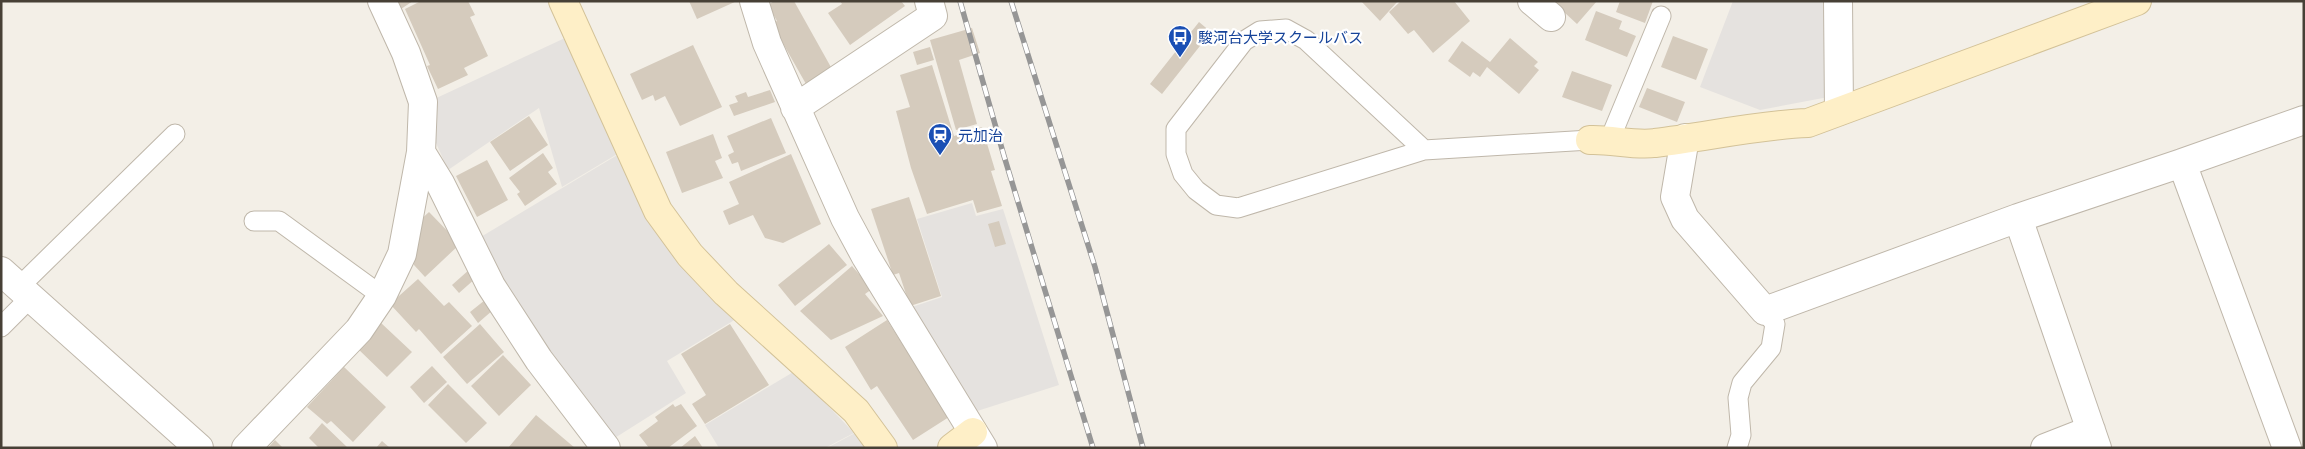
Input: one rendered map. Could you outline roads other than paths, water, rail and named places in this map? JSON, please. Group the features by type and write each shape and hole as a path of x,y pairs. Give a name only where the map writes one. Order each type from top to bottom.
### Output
{"street":[{"path":"246,448 359,330 382,296 402,254 421,152 423,102 406,53 382,1"},
{"path":"563,1 658,211 671,232 726,293 856,411 883,448"},
{"path":"754,1 767,43 845,218 866,257 978,440 952,448"},
{"path":"795,108 933,16 929,1"},
{"path":"1838,1 1839,111"},
{"path":"1600,140 1653,144 1772,124 1808,122 2137,1"},
{"path":"1685,138 1675,197 1685,219 1764,311 2018,218 2304,120"},
{"path":"421,152 440,184 491,286 539,360 606,448"},
{"path":"2182,163 2287,448"},
{"path":"2018,218 2094,439 2045,448"},
{"path":"17,285 199,448"}],"lane":[{"path":"1424,150 1306,40 1286,29 1260,31 1244,41 1176,129 1176,154 1183,174 1196,190 1216,206 1238,208 1424,150 1600,140 1660,16"},
{"path":"1,327 17,285 175,134"},
{"path":"254,221 279,221 382,296"},
{"path":"1737,448 1741,435 1738,398 1742,383 1771,348 1775,324 1764,311"}],"railway":[{"path":"960,1 1004,156 1093,448"},
{"path":"1011,1 1095,267 1143,448"}],"place":[{"name":"駿河台大学スクールバス","path":"1180,58"},
{"name":"元加治","path":"940,156"}]}
